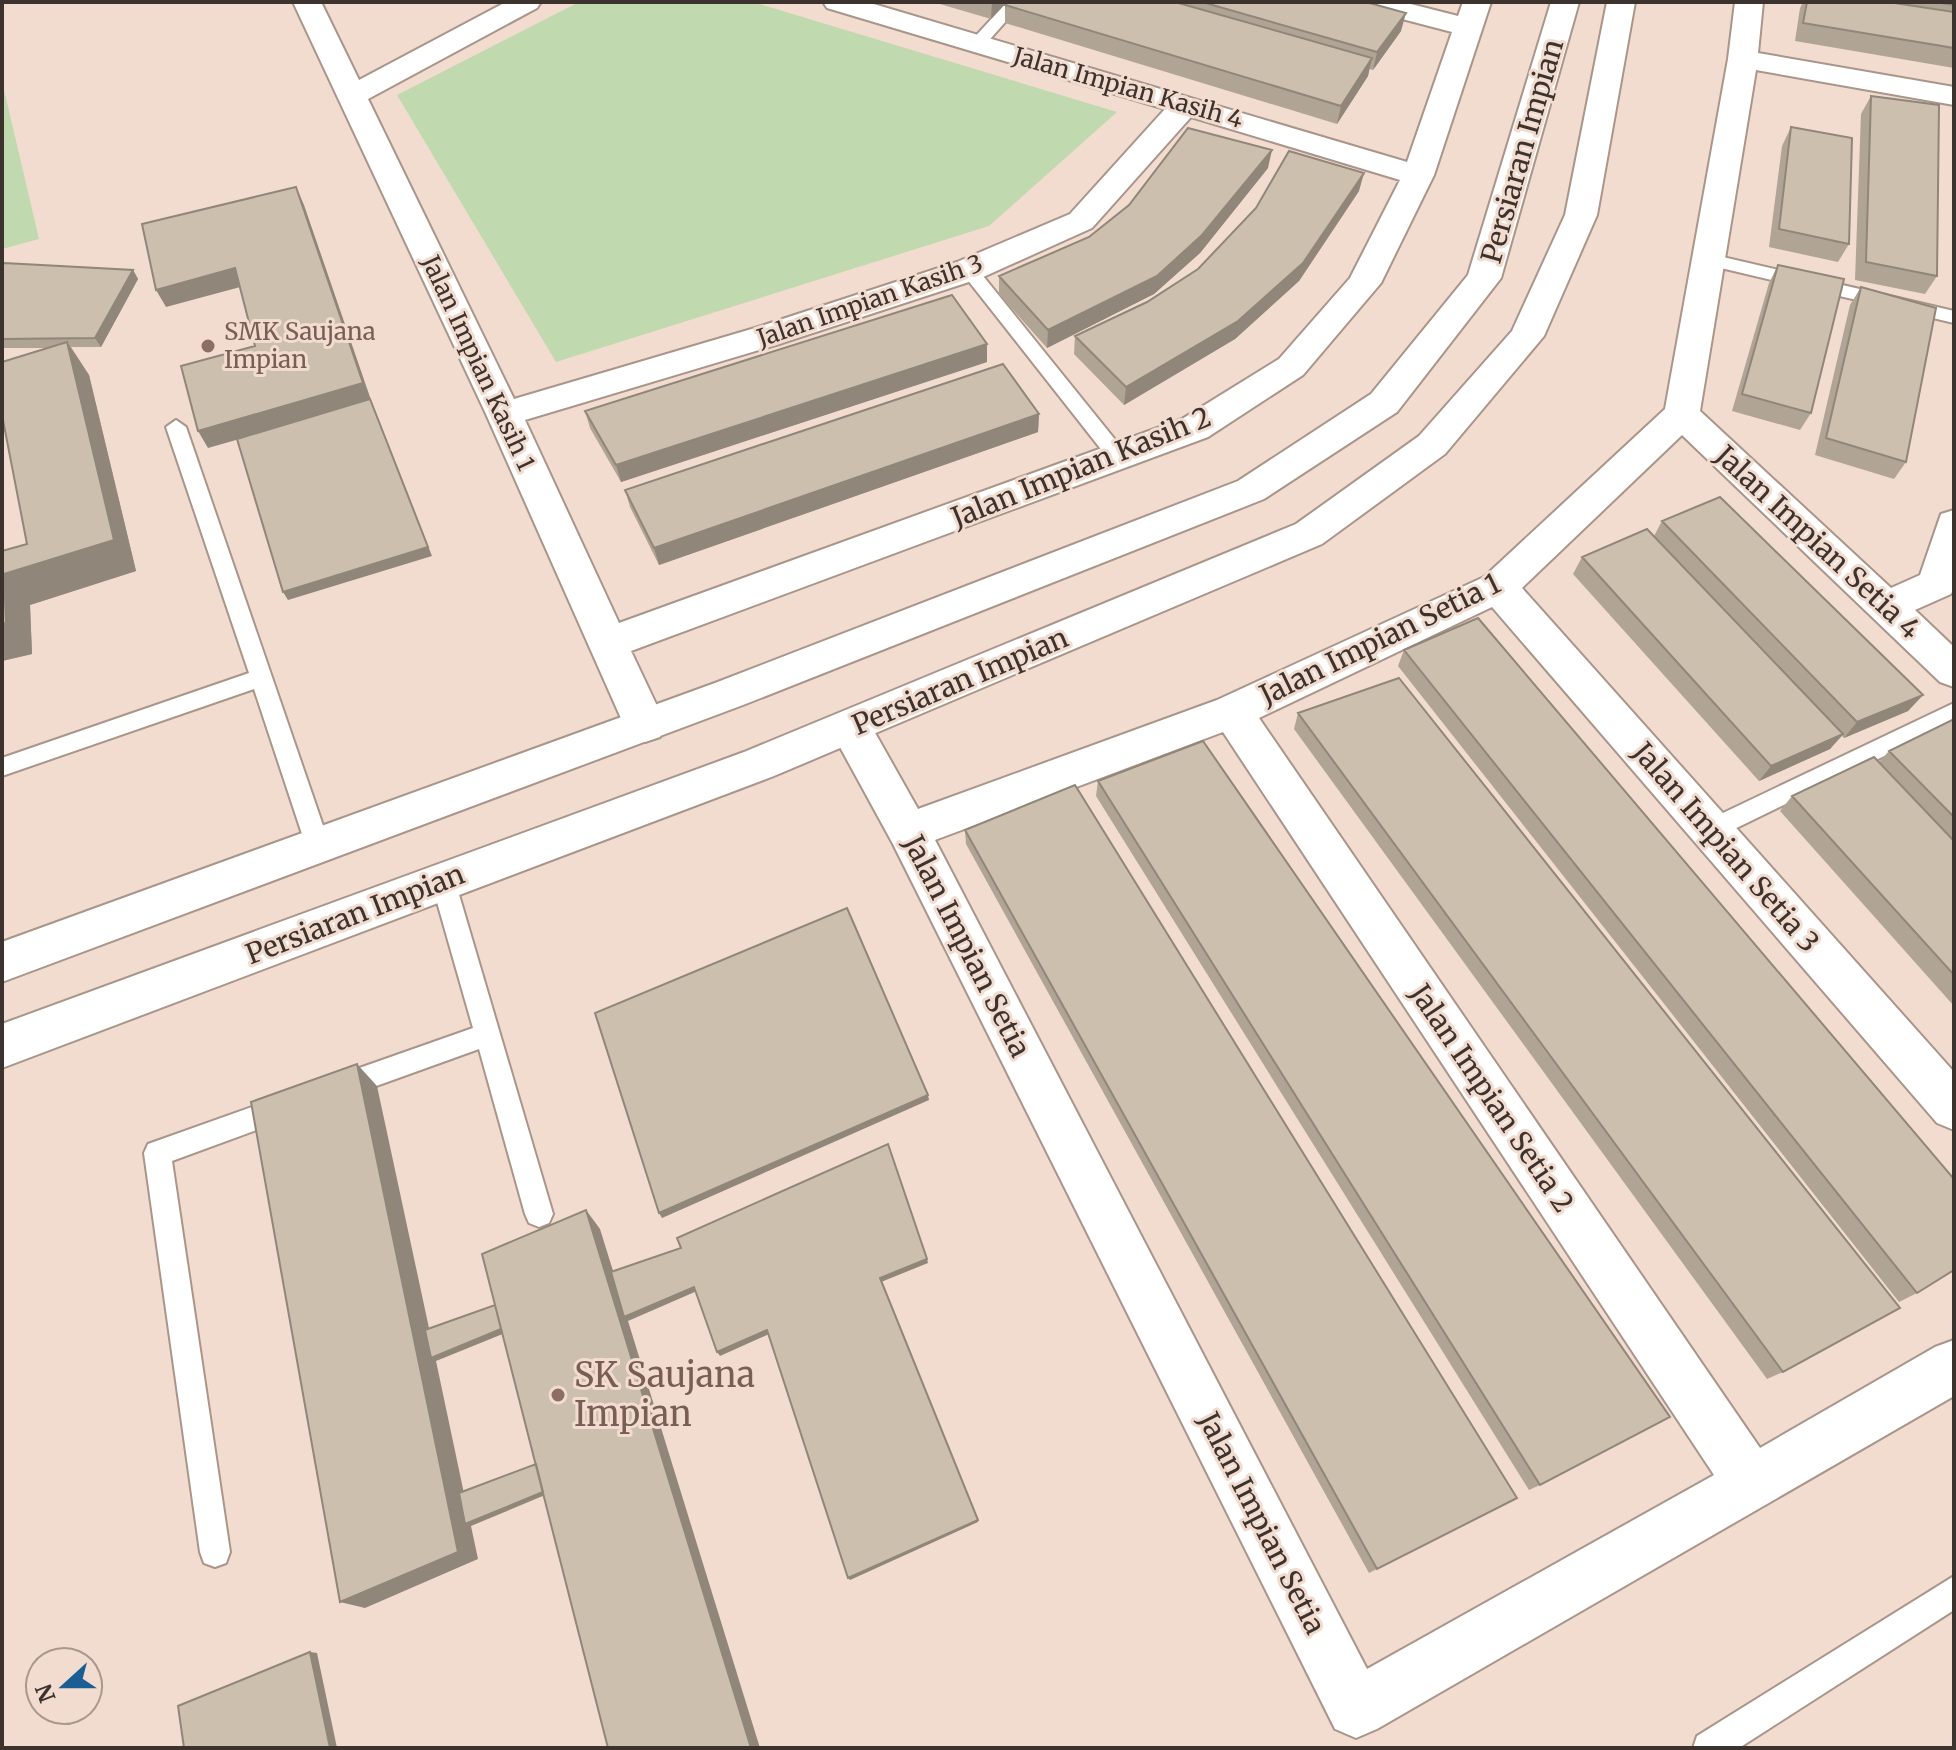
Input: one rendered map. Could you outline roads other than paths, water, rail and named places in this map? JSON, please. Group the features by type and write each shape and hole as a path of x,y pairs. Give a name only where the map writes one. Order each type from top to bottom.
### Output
{"street":[{"name":"Jalan Impian Kasih 1","path":"307,2 504,414 645,725"},
{"path":"351,96 527,2"},
{"name":"Jalan Impian Kasih 4","path":"837,2 1418,175"},
{"path":"1370,2 1474,15"},
{"name":"Persiaran Impian","path":"2,962 849,649 1251,490 1384,403 1484,278 1565,2"},
{"name":"Persiaran Impian","path":"2,1046 850,727 1309,534 1432,445 1527,336 1581,215 1621,2"},
{"path":"1682,414 1743,59 1749,2"},
{"name":"Jalan Impian Kasih 2","path":"608,643 1195,428 1291,367 1364,283 1418,175 1474,15"},
{"path":"1743,59 1954,96"},
{"name":"Jalan Impian Kasih 3","path":"504,414 767,336 969,270 1081,221 1186,104"},
{"name":"Jalan Impian Setia 1","path":"908,831 1232,712 1498,587 1682,414"},
{"name":"Jalan Impian Setia 4","path":"1682,414 1954,671"},
{"path":"1888,606 1937,584 1954,524"},
{"path":"1117,543 1158,597"},
{"name":"Jalan Impian Setia 3","path":"1498,587 1954,1107"},
{"name":"Jalan Impian Setia 2","path":"1232,712 1752,1484"},
{"name":"Jalan Impian Setia","path":"850,727 908,831 1356,1708 1954,1366"}],"lane":[{"path":"977,44 1015,2"},
{"path":"1710,260 1954,317"},
{"path":"969,270 1118,457"},
{"path":"176,427 318,846"},
{"path":"2,767 261,678"},
{"path":"1710,830 1954,712"},
{"path":"443,881 539,1214"},
{"path":"215,1552 157,1153 489,1034"},
{"path":"1709,1748 1954,1592"}],"place":[{"name":"SMK Saujana Impian","path":"208,346"},
{"name":"SK Saujana Impian","path":"558,1395"}]}
